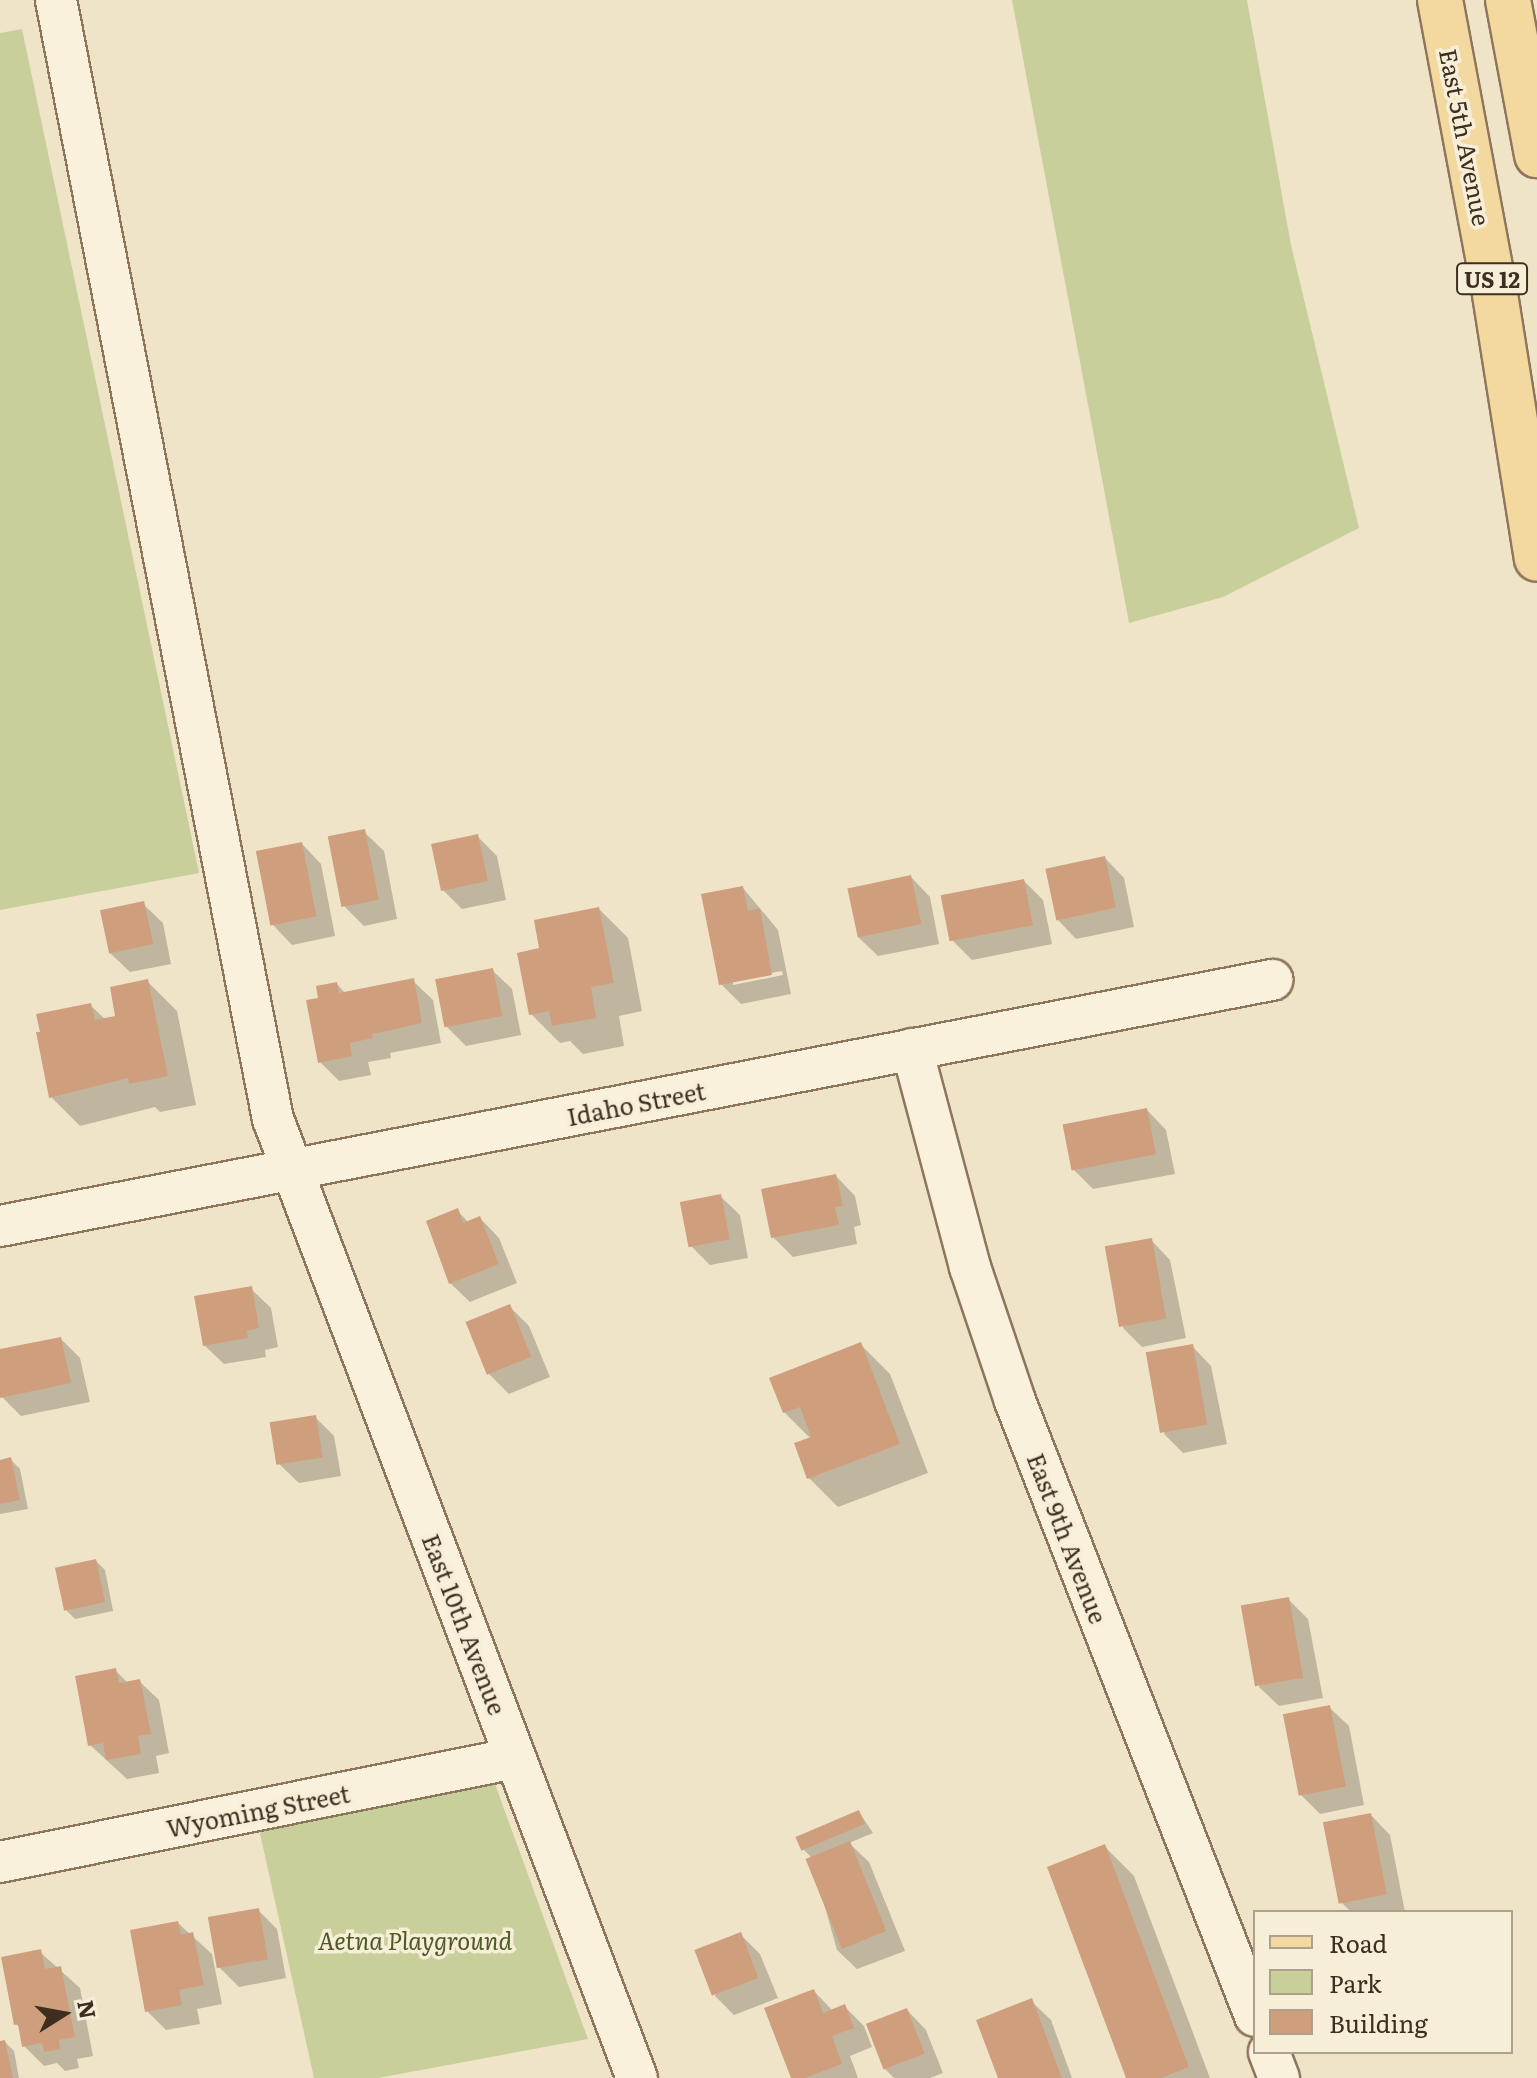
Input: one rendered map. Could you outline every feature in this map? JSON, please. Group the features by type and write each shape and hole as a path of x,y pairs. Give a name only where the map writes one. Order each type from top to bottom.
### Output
{"main road":[{"name":"East 5th Avenue","path":"1440,0 1494,288 1537,559"},
{"path":"1508,0 1537,155"}],"street":[{"name":"East 10th Avenue","path":"56,0 273,1119 637,2078"},
{"name":"Idaho Street","path":"0,1226 1272,980"},
{"name":"East 9th Avenue","path":"912,1049 970,1267 1015,1401 1253,2011"},
{"name":"Wyoming Street","path":"0,1862 515,1758"},
{"path":"1270,2054 1279,2078"}],"green space":[{"path":"1012,0 1247,0 1291,245 1359,528 1223,597 1129,623"},
{"path":"22,29 199,873 0,910 0,33"},
{"name":"Aetna Playground","path":"495,1784 588,2039 378,2078 314,2078 259,1829"}],"building":[{"path":"365,829 379,900 341,907 328,836"},
{"path":"478,834 488,881 441,891 431,844"},
{"path":"302,842 317,917 270,926 256,851"},
{"path":"1105,856 1116,908 1056,921 1045,869"},
{"path":"911,875 921,924 858,937 847,889"},
{"path":"1024,879 1033,925 950,941 941,895"},
{"path":"743,886 748,911 760,908 772,975 719,985 701,894"},
{"path":"144,901 153,944 109,953 100,910"},
{"path":"599,907 614,983 591,987 596,1018 552,1026 549,1011 529,1015 517,953 539,948 534,920"},
{"path":"493,968 502,1016 444,1027 435,979"},
{"path":"414,978 422,1023 372,1034 373,1038 350,1043 352,1056 318,1063 306,1000 318,998 316,986 337,982 339,993"},
{"path":"148,979 168,1076 129,1084 128,1078 49,1098 36,1032 40,1032 36,1014 91,1003 95,1020 115,1016 110,987"},
{"path":"1147,1108 1156,1154 1072,1171 1063,1124"},
{"path":"836,1174 843,1206 835,1207 839,1225 771,1238 761,1189"},
{"path":"721,1194 730,1239 689,1247 680,1202"},
{"path":"458,1208 463,1223 480,1216 499,1264 449,1284 426,1221"},
{"path":"1152,1238 1166,1319 1119,1327 1105,1246"},
{"path":"252,1286 259,1328 247,1331 248,1338 203,1346 194,1296"},
{"path":"510,1304 531,1357 487,1375 465,1322"},
{"path":"61,1337 71,1383 0,1398 0,1349"},
{"path":"861,1342 900,1444 807,1479 794,1443 811,1437 800,1407 783,1413 769,1378"},
{"path":"1193,1344 1207,1425 1160,1433 1146,1352"},
{"path":"316,1415 323,1457 276,1465 270,1422"},
{"path":"11,1457 20,1500 0,1504 0,1460"},
{"path":"96,1559 105,1602 64,1611 55,1568"},
{"path":"1289,1597 1303,1678 1255,1686 1241,1606"},
{"path":"116,1668 119,1683 140,1679 151,1734 138,1736 141,1754 106,1760 103,1743 88,1746 75,1676"},
{"path":"1330,1705 1346,1786 1299,1796 1283,1714"},
{"path":"859,1810 865,1824 801,1851 795,1837"},
{"path":"1371,1813 1387,1894 1339,1904 1323,1822"},
{"path":"850,1841 886,1931 842,1949 805,1859"},
{"path":"1105,1844 1189,2067 1161,2078 1126,2078 1047,1867"},
{"path":"259,1908 268,1959 217,1968 208,1917"},
{"path":"178,1921 181,1935 193,1932 204,1985 179,1990 182,2005 145,2012 130,1930"},
{"path":"741,1932 759,1978 712,1996 694,1950"},
{"path":"41,1949 45,1969 61,1966 75,2037 59,2040 60,2049 44,2052 42,2043 22,2047 18,2024 14,2025 1,1957"},
{"path":"814,1989 823,2013 845,2004 854,2028 832,2036 842,2064 805,2078 791,2078 764,2008"},
{"path":"1032,1998 1062,2078 998,2078 976,2020"},
{"path":"907,2008 925,2054 883,2070 866,2024"},
{"path":"5,2040 13,2078 0,2078 0,2041"}]}
